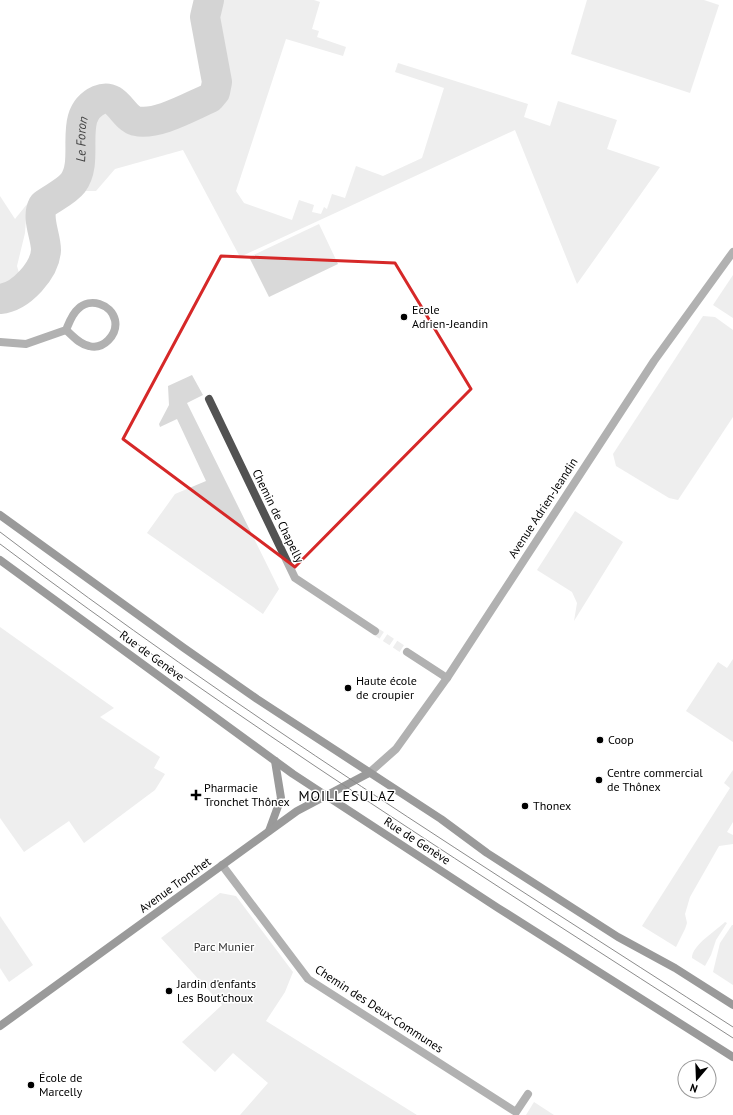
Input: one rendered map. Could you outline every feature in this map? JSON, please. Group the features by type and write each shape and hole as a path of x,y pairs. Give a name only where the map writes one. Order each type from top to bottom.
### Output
{"main road":[{"name":"Rue de Genève","path":"0,515 184,648 369,773 441,818 487,853 618,937 680,972 733,1005"},
{"name":"Rue de Genève","path":"0,560 230,726 275,761 325,795 498,908 733,1057"},
{"path":"269,831 281,798 275,761"},
{"name":"Avenue Tronchet","path":"0,1026 303,807 369,773"}],"street":[{"name":"Avenue Adrien-Jeandin","path":"369,773 396,748 447,678 654,361 733,252"},
{"path":"0,342 26,344 66,330 77,309 89,303 101,304 106,307 115,320 114,330 111,337 105,343 96,346 89,346 80,343 66,330"},
{"name":"Chemin de Chapelly","path":"209,399 295,578 376,631"},
{"path":"407,652 447,678"},
{"name":"Chemin des Deux-Communes","path":"222,866 308,979 516,1112 528,1094"}],"highlighted area":[{"path":"221,256 395,263 471,389 295,567 123,439"}],"green space":[{"path":"220,0 314,0 320,2 312,29 319,31 317,37 346,47 343,56 286,39 236,191 244,203 292,220 299,200 314,205 312,212 321,214 324,207 327,209 332,194 345,198 356,166 383,176 422,158 444,88 395,72 398,63 528,104 524,117 550,126 558,101 617,120 607,149 660,167 577,284 515,130 240,257 183,150 115,169 96,191 84,191 84,185 78,188 84,167 85,141 89,121 94,113 100,109 109,108 128,127 136,131 144,132 184,122 198,116 220,103 225,97 210,22 215,5"},
{"path":"587,0 704,0 719,5 690,93 571,54"},
{"path":"0,196 15,219 32,198 26,219 25,233 17,266 19,273 11,286 0,288"},
{"path":"319,224 338,264 269,297 249,257"},
{"path":"733,275 733,318 713,305"},
{"path":"703,316 715,317 733,330 733,417 678,500 669,498 616,466 613,454"},
{"path":"192,375 203,395 187,403 279,589 263,614 147,533 175,494 206,481 177,419 160,427 159,424 169,405 168,386"},
{"path":"575,511 623,542 574,621 577,603 572,592 537,570"},
{"path":"0,627 114,708 100,717 160,757 154,768 165,774 155,790 84,843 69,821 24,852 0,818"},
{"path":"733,659 733,742 686,711 718,662 727,668"},
{"path":"733,770 733,822 727,832 733,835 733,844 719,846 690,897 685,914 687,923 676,947 642,926 730,788 724,783"},
{"name":"Parc Munier","path":"220,893 236,896 293,972 285,992 266,1021 417,1115 240,1115 268,1083 233,1053 215,1072 182,1042 222,1005 161,938"},
{"path":"0,916 33,965 9,982 0,968"},
{"path":"725,922 727,923 716,940 711,955 705,966 692,958 693,953 700,943"},
{"path":"732,925 733,985 713,972 720,943"},
{"path":"534,1102 554,1115 526,1115"}],"waterway":[{"name":"Le Foron","path":"0,299 8,297 24,288 37,274 45,258 46,245 41,221 41,210 43,205 70,186 78,173 80,162 81,127 84,116 89,107 99,100 105,98 110,99 115,102 131,119 144,122 154,121 210,98 215,92 217,82 205,17 209,0"}],"tunnel":[{"path":"375,631 407,652"}],"tram line":[{"path":"0,532 89,598 270,725 362,787 733,1027"},
{"path":"0,544 89,609 270,736 454,858 733,1038"}],"place":[{"name":"Ecole Adrien-Jeandin","path":"404,317"},
{"name":"Haute école de croupier","path":"348,688"},
{"name":"Coop","path":"600,740"},
{"name":"Centre commercial de Thônex","path":"599,780"},
{"name":"Pharmacie Tronchet Thônex","path":"196,795"},
{"name":"Thonex","path":"525,806"},
{"name":"Jardin d'enfants Les Bout'choux","path":"169,991"},
{"name":"École de Marcelly","path":"31,1085"}],"district":[{"name":"MOILLESULAZ","path":"347,796"}]}
